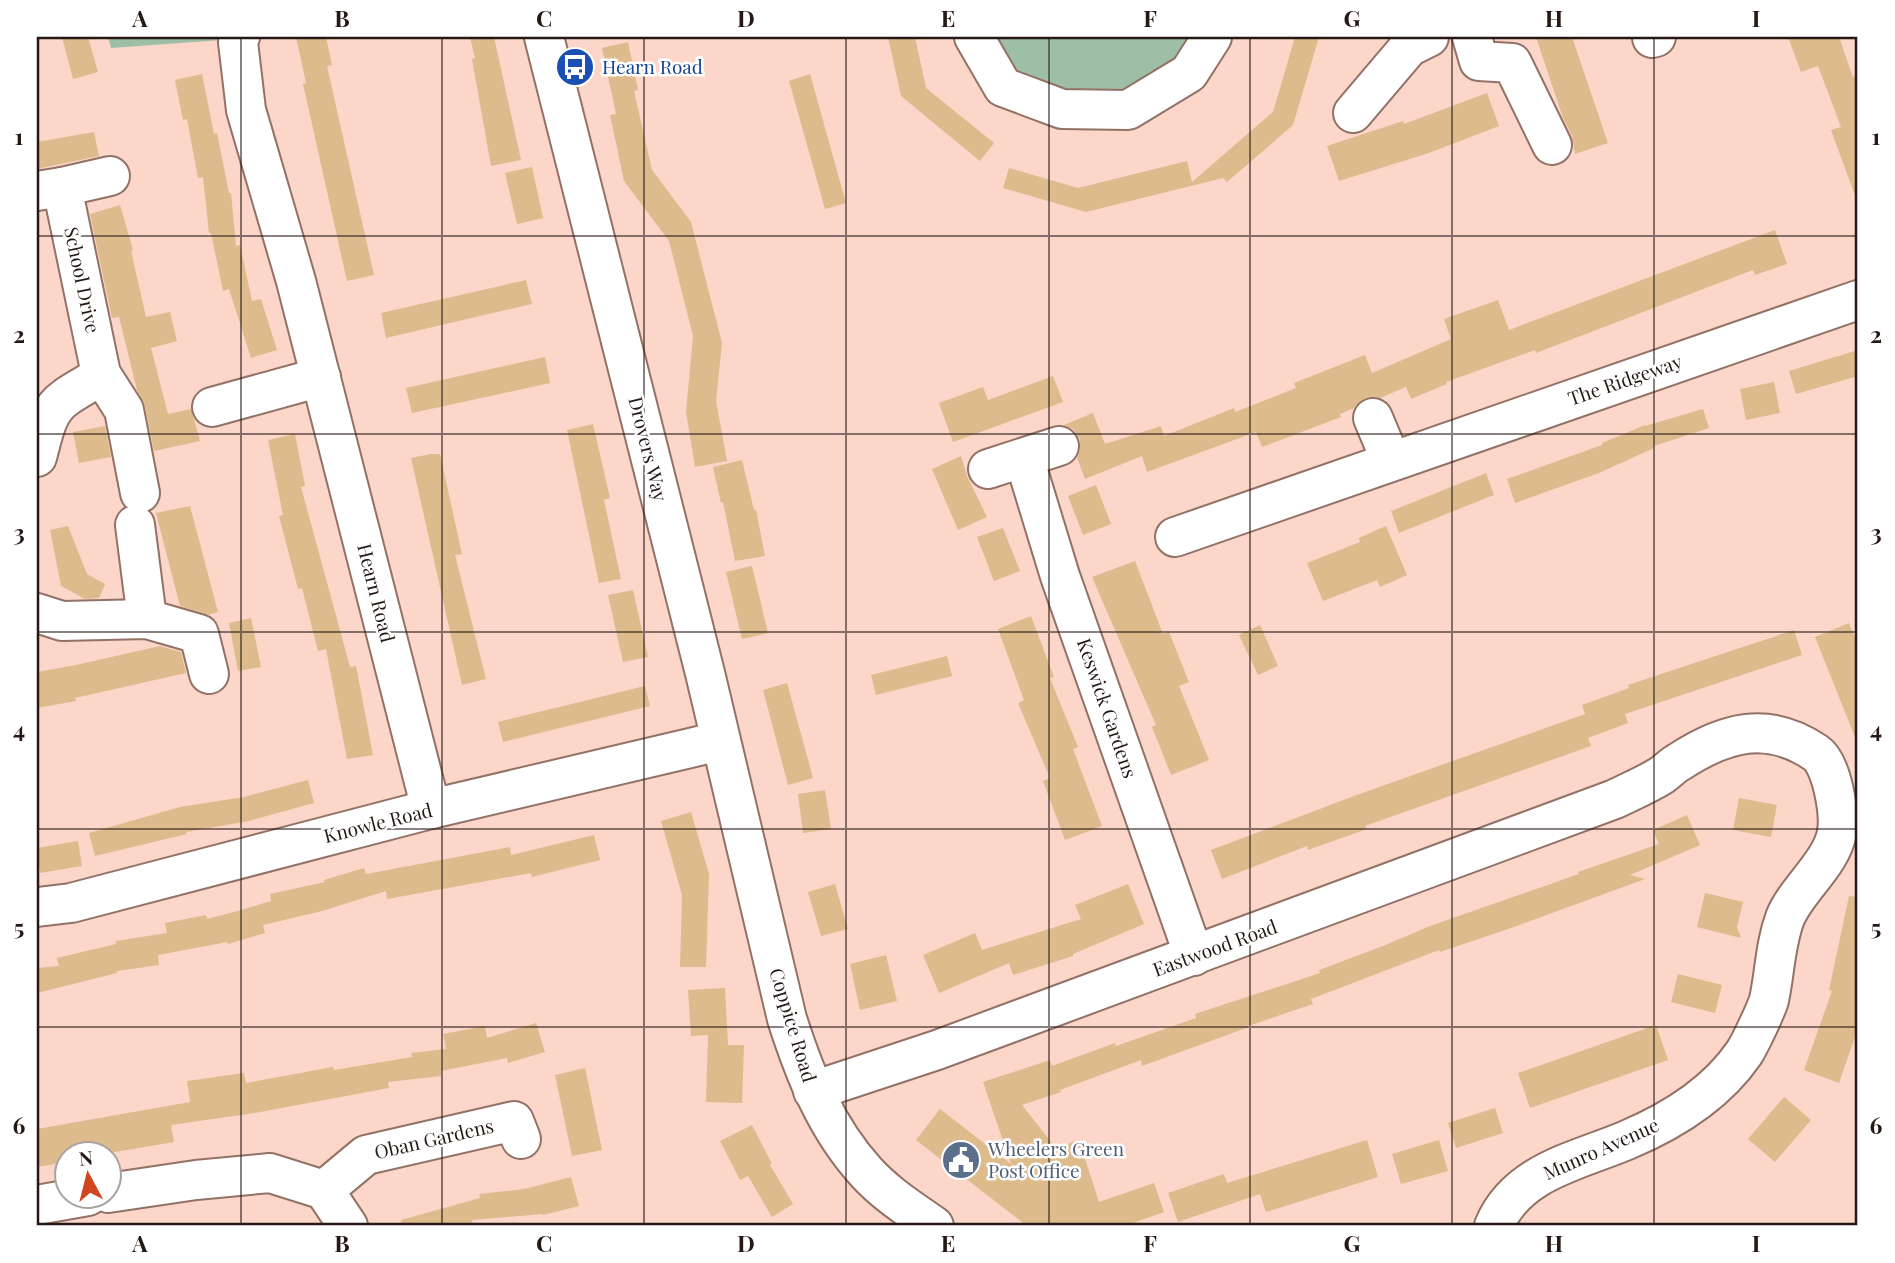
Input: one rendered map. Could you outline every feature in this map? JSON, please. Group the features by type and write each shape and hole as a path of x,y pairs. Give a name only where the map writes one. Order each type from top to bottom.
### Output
{"street":[{"name":"Hearn Road","path":"240,37 238,42 246,110 296,281 431,809"},
{"name":"Drovers Way","path":"544,37 678,563 750,861"},
{"path":"974,37 1003,87 1062,109 1128,110 1189,73 1212,37"},
{"path":"1353,113 1409,47 1429,37"},
{"path":"1472,37 1479,61 1512,64 1552,145"},
{"name":"School Drive","path":"110,176 49,189 102,374 124,410 142,500 147,619"},
{"name":"The Ridgeway","path":"1175,537 1858,300"},
{"path":"37,457 52,411 64,398 89,385 102,374"},
{"path":"212,407 321,377"},
{"path":"1373,418 1391,461"},
{"name":"Keswick Gardens","path":"1024,457 1060,576 1194,956"},
{"path":"37,613 62,621 147,619 200,634 209,674"},
{"name":"Munro Avenue","path":"1494,1226 1499,1213 1531,1180 1554,1167 1628,1140 1681,1113 1718,1083 1744,1052 1769,1003 1777,940 1787,914 1816,872 1837,834 1834,794 1829,773 1821,757 1791,738 1775,733 1746,733 1709,746 1676,763 1664,774 1615,799"},
{"name":"Knowle Road","path":"37,907 71,903 431,809 720,741"},
{"name":"Eastwood Road","path":"813,1091 937,1050 1615,799"},
{"name":"Coppice Road","path":"750,861 787,1019 813,1091 830,1123 866,1172 892,1197 934,1226"},
{"name":"Oban Gardens","path":"324,1190 366,1155 515,1120"},
{"path":"122,1191 270,1173 324,1190 348,1226"}],"green space":[{"path":"108,37 223,37 222,40 111,48"},
{"path":"974,37 1212,37 1189,73 1062,109"}],"building":[{"path":"62,37 88,37 98,72 73,79"},
{"path":"296,37 326,37 332,65 327,66 374,275 347,281 303,84 306,83"},
{"path":"470,37 494,37 521,160 491,166"},
{"path":"888,37 915,37 926,88 994,143 980,161 901,96"},
{"path":"1295,37 1319,37 1293,125 1227,182 1223,178 1086,212 1003,188 1009,168 1078,188 1187,161 1192,182 1273,112"},
{"path":"1536,37 1572,37 1608,143 1575,154 1572,136 1563,118"},
{"path":"1788,37 1839,37 1853,77 1858,75 1858,198 1831,130 1841,127 1818,66 1801,72"},
{"path":"628,42 638,90 634,91 652,170 691,222 722,343 716,401 727,461 695,467 686,412 693,336 669,241 624,181 610,115 616,114 602,48"},
{"path":"202,74 214,134 217,133 231,193 236,246 240,245 252,301 261,299 277,350 251,358 229,289 223,291 209,233 203,177 198,178 187,119 183,120 175,80"},
{"path":"810,74 846,203 825,209 789,81"},
{"path":"1487,93 1499,126 1429,153 1339,181 1327,146 1403,121 1404,124"},
{"path":"94,132 99,156 37,169 37,142"},
{"path":"532,167 543,218 517,224 505,173"},
{"path":"120,205 133,250 131,251 146,317 170,312 177,341 151,348 168,414 191,409 200,441 154,451 145,406 137,390 119,317 112,318 90,214"},
{"path":"1775,230 1787,264 1755,275 1753,270 1536,353 1535,350 1446,382 1447,384 1411,399 1406,387 1380,398 1365,398 1354,408 1340,414 1341,417 1262,447 1256,432 1147,472 1142,456 1085,479 1077,458 1080,439 1073,429 1064,425 1093,413 1105,444 1161,426 1164,436 1234,408 1235,412 1296,388 1294,383 1365,355 1372,373 1451,339 1444,319 1498,300 1509,330"},
{"path":"526,280 532,304 386,338 381,313"},
{"path":"1858,350 1858,376 1796,394 1789,371"},
{"path":"545,357 550,383 412,413 406,388"},
{"path":"1053,376 1063,402 953,442 939,403 983,387 988,400"},
{"path":"1774,382 1780,413 1746,420 1740,389"},
{"path":"1703,409 1709,428 1654,446 1599,473 1515,503 1507,479 1602,445 1645,425"},
{"path":"593,424 610,498 604,500 621,579 599,583 567,430"},
{"path":"105,426 111,457 79,463 73,432"},
{"path":"295,434 305,486 301,487 350,667 356,666 373,755 347,759 326,649 318,651 302,588 298,589 279,516 283,515 268,440"},
{"path":"440,454 462,554 455,555 486,679 462,685 411,458"},
{"path":"961,456 967,476 987,517 958,530 932,469"},
{"path":"742,460 765,556 735,561 713,467"},
{"path":"1486,473 1494,495 1399,533 1391,511"},
{"path":"1096,485 1111,524 1083,535 1068,496"},
{"path":"190,506 218,612 208,615 180,606 156,513"},
{"path":"68,526 87,574 105,584 99,598 85,599 61,586 50,530"},
{"path":"1386,526 1407,575 1380,587 1377,580 1323,601 1307,563 1360,542 1359,538"},
{"path":"1003,528 1020,571 994,581 977,537"},
{"path":"1135,561 1163,634 1169,632 1189,682 1179,686 1209,760 1171,775 1152,727 1156,725 1092,577"},
{"path":"752,566 768,633 742,639 726,572"},
{"path":"633,590 648,657 623,662 608,595"},
{"path":"1031,616 1054,677 1050,678 1078,747 1073,749 1102,826 1065,840 1043,781 1050,778 1018,703 1024,700 998,629"},
{"path":"251,618 261,667 238,671 229,623"},
{"path":"1849,623 1858,645 1857,742 1815,637"},
{"path":"1260,625 1278,666 1258,675 1239,635"},
{"path":"1794,630 1802,655 1625,714 1628,723 1588,738 1591,746 1365,826 1367,829 1308,850 1307,846 1222,879 1211,850 1585,714 1582,705 1629,688 1628,685"},
{"path":"160,646 181,652 186,673 75,698 76,701 37,708 37,672"},
{"path":"947,656 952,676 876,695 871,675"},
{"path":"787,683 813,778 788,785 763,690"},
{"path":"645,686 650,706 503,742 498,722"},
{"path":"308,780 314,803 249,821 186,832 187,834 95,856 89,833 180,807 244,797"},
{"path":"825,790 831,829 803,833 798,794"},
{"path":"1739,798 1777,805 1771,837 1733,830"},
{"path":"691,812 709,874 706,967 680,967 682,895 661,821"},
{"path":"1687,815 1700,845 1630,875 1645,879 1514,927 1440,952 1439,950 1311,999 1313,1004 1142,1066 1141,1060 1022,1105 1056,1148 1079,1140 1099,1202 1154,1183 1164,1212 1125,1226 1027,1226 916,1140 940,1109 1011,1164 983,1082 1050,1060 1052,1066 1115,1043 1116,1046 1196,1018 1195,1014 1320,973 1319,970 1430,926 1659,844 1653,830"},
{"path":"594,835 600,860 532,877 531,873 387,899 386,891 322,911 263,925 265,933 228,944 227,942 158,955 159,965 117,971 37,993 37,968 59,966 57,958 116,944 116,941 167,933 165,923 206,915 207,919 238,911 271,901 270,894 325,882 324,880 364,868 366,874 510,847 511,855"},
{"path":"78,841 82,866 40,873 37,848"},
{"path":"835,884 848,929 821,936 808,892"},
{"path":"1128,884 1144,924 1073,956 1013,975 1009,963 939,993 923,955 975,933 982,950 1081,919 1075,905"},
{"path":"1705,893 1743,902 1737,927 1741,938 1697,927"},
{"path":"1849,896 1858,897 1858,1028 1839,1083 1804,1070 1832,991 1829,990"},
{"path":"886,955 897,1001 860,1010 850,964"},
{"path":"1678,974 1722,985 1715,1013 1671,1002"},
{"path":"725,988 728,1045 744,1045 742,1103 706,1102 708,1035 691,1036 688,990"},
{"path":"536,1023 545,1052 508,1063 507,1058 441,1071 441,1076 388,1082 389,1088 255,1113 171,1125 174,1142 122,1151 122,1140 52,1140 52,1164 37,1167 37,1129 190,1102 187,1081 244,1073 246,1083 333,1067 334,1070 412,1057 411,1053 446,1049 443,1034 485,1026 487,1038"},
{"path":"1656,1025 1668,1060 1530,1108 1518,1073"},
{"path":"585,1068 602,1150 572,1156 555,1075"},
{"path":"1784,1097 1811,1120 1775,1162 1748,1139"},
{"path":"1495,1108 1503,1133 1456,1148 1448,1123"},
{"path":"752,1125 772,1164 770,1165 793,1204 772,1217 748,1176 740,1180 720,1141"},
{"path":"1367,1140 1378,1177 1266,1212 1260,1194 1178,1222 1168,1193 1224,1174 1227,1183"},
{"path":"1439,1140 1448,1171 1401,1184 1392,1154"},
{"path":"571,1177 579,1206 543,1215 472,1220 473,1226 402,1226 401,1220 480,1198 479,1194 524,1189"}],"place":[{"name":"Hearn Road","path":"575,67"},
{"name":"Wheelers Green Post Office","path":"961,1160"}]}
